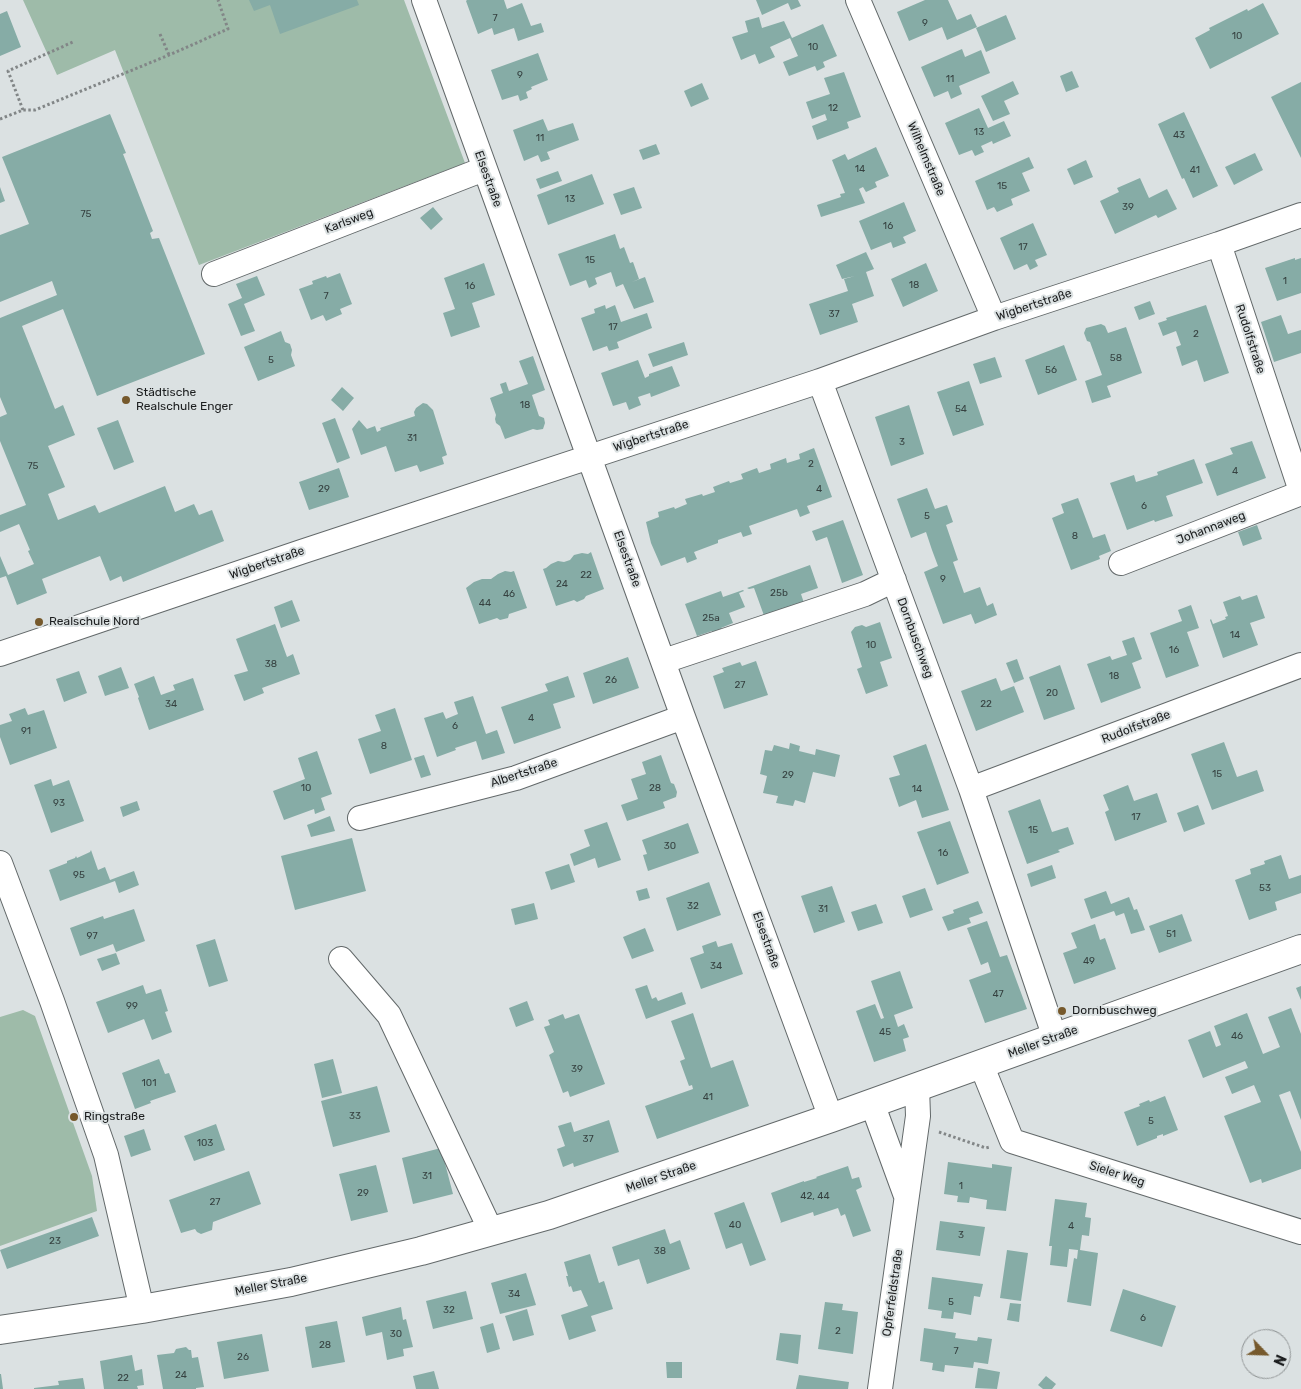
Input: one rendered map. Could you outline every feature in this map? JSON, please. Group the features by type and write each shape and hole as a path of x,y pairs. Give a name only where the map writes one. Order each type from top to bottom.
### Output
{"main road":[{"name":"Meller Straße","path":"0,1330 142,1309 291,1282 421,1251 549,1215 831,1118 1301,949"}],"street":[{"name":"Elsestraße","path":"424,0 683,717 831,1118"},
{"name":"Wilhelmstraße","path":"858,0 994,318"},
{"name":"Karlsweg","path":"214,274 484,169"},
{"name":"Wigbertstraße","path":"0,654 310,548 820,381 994,318 1301,215"},
{"name":"Rudolfstraße","path":"1219,244 1301,492"},
{"name":"Dornbuschweg","path":"820,381 971,789 1055,1038"},
{"name":"Johannaweg","path":"1121,563 1301,492"},
{"path":"664,661 865,594 894,580"},
{"name":"Rudolfstraße","path":"971,789 1301,665"},
{"name":"Albertstraße","path":"360,818 516,778 683,717"},
{"path":"0,863 52,1001 106,1155 142,1309"},
{"path":"341,959 389,1015 492,1231"},
{"path":"981,1064 1012,1141"},
{"name":"Opferfeldstraße","path":"880,1389 917,1125 916,1087"},
{"name":"Opferfeldstraße","path":"872,1103 906,1197"},
{"name":"Sieler Weg","path":"1012,1141 1301,1232"}],"path":[{"path":"0,119 23,110 35,110 228,29 218,0"},
{"path":"160,34 169,55"},
{"path":"23,110 8,71 73,42"},
{"path":"917,1125 986,1148 1012,1141"}],"green space":[{"path":"23,0 404,0 465,163 199,265 115,50 57,75"},
{"path":"23,1010 35,1016 92,1176 97,1211 0,1246 0,1017"}],"building":[{"path":"249,0 357,0 359,5 280,34 270,5 254,11"},
{"path":"467,0 504,0 507,9 522,3 531,26 541,23 544,32 518,41 514,28 494,35 492,28 478,34"},
{"path":"756,0 798,0 801,6 791,10 788,3 762,15"},
{"path":"925,0 948,0 957,20 971,14 977,27 947,40 942,27 909,41 897,12"},
{"path":"1263,3 1279,34 1210,69 1195,38 1210,30 1209,28"},
{"path":"7,11 21,47 0,56 0,14"},
{"path":"1006,15 1016,39 986,52 976,28"},
{"path":"759,17 762,28 784,21 792,38 823,24 837,56 823,62 825,67 817,71 815,66 789,76 783,62 798,56 790,38 770,47 775,57 759,64 755,54 741,60 732,37 748,32 745,21"},
{"path":"962,49 965,57 981,50 990,73 959,86 962,94 951,99 948,91 934,97 921,67"},
{"path":"538,53 548,80 531,87 532,89 526,92 528,98 520,101 518,95 502,100 491,70"},
{"path":"1072,71 1079,87 1066,92 1060,76"},
{"path":"844,72 861,117 847,122 849,128 817,140 812,126 827,120 825,114 812,119 806,102 830,94 824,78"},
{"path":"1013,81 1019,94 1004,101 1010,114 993,121 981,96"},
{"path":"1301,82 1301,158 1271,97"},
{"path":"702,83 709,99 691,107 684,91"},
{"path":"979,108 988,128 1004,121 1011,136 993,144 992,141 981,146 984,152 975,156 972,150 959,155 945,123"},
{"path":"1184,112 1218,186 1193,198 1184,178 1182,179 1158,124"},
{"path":"110,114 126,153 123,154 153,231 150,233 152,239 159,238 205,354 97,396 63,309 22,326 55,409 63,405 75,435 48,446 65,487 48,494 58,520 95,505 99,513 165,486 175,512 194,504 199,515 212,510 224,541 123,582 121,576 110,581 100,556 42,579 47,593 17,605 6,576 0,578 0,556 8,575 34,564 19,524 0,532 0,515 26,505 0,441 0,417 7,414 0,397 0,318 57,295 52,281 0,302 0,235 29,224 2,157"},
{"path":"543,119 548,131 573,123 579,140 547,152 550,159 541,162 538,155 524,161 513,130"},
{"path":"656,144 660,154 643,160 639,150"},
{"path":"876,147 889,176 875,182 877,187 866,192 863,187 859,189 865,203 821,217 817,205 841,197 840,194 845,193 832,160 845,154 848,160"},
{"path":"1255,153 1263,170 1234,185 1225,167"},
{"path":"1029,157 1034,168 1022,173 1030,191 1011,199 1013,205 997,212 994,207 987,210 975,181"},
{"path":"1086,160 1093,177 1074,185 1067,169"},
{"path":"558,171 562,181 540,189 536,179"},
{"path":"592,174 604,204 548,225 537,195"},
{"path":"1140,178 1149,198 1167,189 1177,209 1158,218 1156,215 1115,234 1100,201 1119,192 1117,188"},
{"path":"0,187 5,201 0,203"},
{"path":"634,187 642,208 621,215 613,194"},
{"path":"904,202 916,231 903,237 906,243 893,248 891,242 871,250 859,221"},
{"path":"433,207 443,219 431,230 420,218"},
{"path":"1033,223 1047,255 1035,260 1038,266 1030,270 1027,264 1014,270 1000,238"},
{"path":"615,234 620,249 624,247 630,263 633,262 639,279 632,282 645,277 654,302 634,309 623,284 616,287 611,272 595,278 597,284 589,288 586,280 570,286 558,254"},
{"path":"866,252 874,269 866,272 874,296 852,304 858,322 820,335 809,304 848,291 844,279 855,276 842,279 836,265"},
{"path":"1295,258 1295,260 1301,258 1301,293 1277,301 1265,268"},
{"path":"484,263 495,295 472,303 480,327 451,337 443,313 455,309 444,278"},
{"path":"926,263 938,291 903,307 891,279"},
{"path":"340,273 352,304 340,309 342,314 326,321 323,315 311,320 299,289 313,284 312,281"},
{"path":"257,276 265,295 244,304 255,331 241,336 228,304 242,298 236,284"},
{"path":"1150,301 1155,314 1139,320 1134,307"},
{"path":"605,305 606,309 615,305 621,322 647,313 652,328 617,342 619,348 609,351 607,346 593,351 581,318 595,313 594,309"},
{"path":"1206,305 1229,373 1204,382 1197,360 1182,366 1176,347 1181,345 1176,331 1163,336 1158,323 1167,320 1166,318"},
{"path":"1281,315 1288,334 1301,330 1301,353 1274,362 1261,322"},
{"path":"1101,324 1105,326 1108,333 1126,327 1142,373 1107,386 1111,397 1092,403 1085,381 1102,375 1090,342 1087,341 1084,333 1086,328"},
{"path":"281,331 285,342 290,344 295,366 258,381 244,347"},
{"path":"684,342 688,355 653,367 648,354"},
{"path":"1064,345 1077,380 1038,395 1025,360"},
{"path":"533,356 545,390 532,395 539,416 544,418 543,429 533,429 505,439 500,426 496,423 496,415 490,398 503,393 500,384 506,382 509,391 528,384 519,361"},
{"path":"995,357 1002,377 980,384 973,364"},
{"path":"638,360 645,378 649,374 672,366 680,386 651,397 650,393 638,397 641,405 629,410 626,402 613,406 601,373"},
{"path":"969,381 984,425 953,436 937,392"},
{"path":"342,387 354,398 343,411 331,400"},
{"path":"423,403 433,410 447,455 442,457 444,464 420,472 417,465 395,472 386,446 361,455 352,429 359,420 367,429 375,426 377,432 381,430 380,428 415,416 416,408"},
{"path":"909,405 924,454 891,466 875,417"},
{"path":"335,418 350,458 337,463 322,423"},
{"path":"118,420 134,462 114,470 97,428"},
{"path":"1252,441 1266,478 1217,496 1205,464 1233,454 1230,448"},
{"path":"814,448 832,497 807,506 810,513 800,517 797,509 749,526 752,534 743,537 741,532 718,540 718,543 694,552 697,559 687,563 685,557 661,566 651,543 646,522 659,517 658,512 674,507 675,509 687,504 685,499 715,492 713,487 729,481 730,483 743,479 741,474 757,468 759,473 771,469 770,464 786,458 787,463 800,459 799,454"},
{"path":"1194,459 1203,483 1166,496 1173,516 1155,522 1154,520 1127,530 1110,483 1134,475 1136,482 1158,475 1157,472"},
{"path":"339,468 349,497 309,510 299,482"},
{"path":"927,488 935,509 947,505 953,522 946,525 958,560 953,562 964,593 980,587 987,606 993,603 997,615 975,624 971,614 943,624 924,572 938,566 926,532 911,538 897,499"},
{"path":"1078,498 1093,538 1105,534 1111,551 1099,556 1100,559 1071,570 1052,518 1064,513 1061,504"},
{"path":"843,520 863,575 842,583 827,537 816,541 812,531"},
{"path":"1257,525 1262,539 1243,546 1238,532"},
{"path":"591,552 604,589 586,596 577,602 574,600 556,606 543,569 558,561 570,560 574,555"},
{"path":"810,565 818,588 801,594 805,606 766,621 754,588 747,588"},
{"path":"505,571 514,571 527,608 509,614 508,618 500,620 497,618 479,624 466,588 474,582 482,579 491,579"},
{"path":"743,590 739,593 745,607 729,613 733,623 721,628 723,634 714,637 712,631 697,636 685,604 721,591 723,597"},
{"path":"1257,595 1265,618 1250,623 1258,645 1223,658 1210,620 1213,624 1226,619 1225,617 1228,616 1223,602 1240,596 1242,600"},
{"path":"292,600 300,621 281,628 274,607"},
{"path":"1191,605 1199,628 1187,632 1199,666 1166,678 1150,633 1182,621 1178,610"},
{"path":"880,622 892,658 880,662 888,686 866,694 857,669 862,667 851,632 855,627 862,625 866,627"},
{"path":"275,624 287,657 293,654 300,674 262,688 264,693 244,701 234,675 248,671 236,639"},
{"path":"1134,637 1142,659 1132,663 1141,688 1101,703 1087,664 1110,656 1112,660 1127,655 1122,641"},
{"path":"628,657 639,688 593,704 583,673"},
{"path":"1017,659 1024,679 1014,683 1006,663"},
{"path":"756,661 768,695 724,709 713,676 724,672 722,668 740,662 742,666"},
{"path":"1060,665 1075,709 1044,720 1029,677"},
{"path":"121,667 129,688 105,696 98,676"},
{"path":"79,671 87,693 64,702 56,679"},
{"path":"154,676 161,695 175,690 173,685 193,678 204,710 149,730 134,684"},
{"path":"568,676 575,697 553,704 561,728 514,744 501,707 548,691 545,684"},
{"path":"996,678 1001,691 1014,686 1024,712 976,731 961,691"},
{"path":"473,696 486,734 497,730 505,753 482,760 476,741 437,757 424,718 443,712 446,719 458,714 454,702"},
{"path":"25,708 28,715 44,710 57,748 10,765 0,737 0,725 12,721 9,714"},
{"path":"395,708 412,760 370,774 358,739 381,731 375,715"},
{"path":"1224,742 1237,777 1257,770 1264,791 1212,810 1191,754"},
{"path":"790,743 800,746 799,751 815,755 816,749 840,755 835,777 813,772 805,803 795,800 793,806 776,803 778,796 763,793 767,776 760,774 765,750 772,751 774,745 789,749"},
{"path":"926,744 949,810 922,818 916,800 899,807 889,778 900,775 893,756"},
{"path":"317,751 332,794 321,798 325,810 315,814 314,809 284,820 273,791 305,779 298,758"},
{"path":"424,755 431,775 421,778 414,758"},
{"path":"661,755 671,783 674,784 677,792 676,797 663,802 665,808 627,821 621,805 638,799 631,779 646,774 642,762"},
{"path":"51,779 53,786 69,780 84,821 51,833 34,785"},
{"path":"1128,785 1134,801 1157,793 1167,822 1115,841 1105,812 1109,810 1103,795"},
{"path":"1040,799 1052,832 1068,827 1074,844 1058,850 1060,852 1027,864 1008,811"},
{"path":"137,801 140,810 123,817 120,807"},
{"path":"1198,805 1205,824 1184,832 1177,813"},
{"path":"330,816 335,831 311,837 307,825"},
{"path":"950,821 969,873 937,885 917,832"},
{"path":"607,822 621,860 598,868 595,858 574,866 570,854 590,846 584,830"},
{"path":"688,823 699,853 648,871 643,855 647,854 642,840"},
{"path":"352,838 366,891 295,910 281,856"},
{"path":"91,850 98,870 105,867 110,880 134,871 139,885 119,893 115,881 60,901 49,870"},
{"path":"1281,855 1289,879 1301,875 1301,893 1275,902 1277,910 1249,920 1235,880 1251,874 1250,869 1265,864 1264,861"},
{"path":"569,864 575,882 551,890 545,872"},
{"path":"1052,865 1056,878 1031,887 1027,874"},
{"path":"709,882 721,915 677,931 666,898"},
{"path":"832,886 845,922 814,933 801,896"},
{"path":"647,888 650,898 639,901 636,891"},
{"path":"925,888 933,910 910,918 902,896"},
{"path":"1106,891 1111,904 1129,897 1134,910 1137,909 1145,930 1131,934 1124,913 1116,916 1114,911 1091,919 1084,899"},
{"path":"978,901 983,913 969,918 971,923 948,931 942,917 954,913 953,910"},
{"path":"534,903 538,919 515,925 511,909"},
{"path":"876,904 883,923 858,931 851,912"},
{"path":"134,909 145,941 116,952 113,944 80,956 70,928 103,916 104,919"},
{"path":"1182,914 1192,941 1159,953 1149,926"},
{"path":"987,921 1000,957 1007,955 1027,1009 985,1023 969,980 991,972 988,962 981,965 967,928"},
{"path":"1095,924 1100,940 1105,938 1116,969 1074,984 1063,953 1077,948 1071,933"},
{"path":"645,928 654,951 632,959 623,937"},
{"path":"215,939 228,981 209,987 196,945"},
{"path":"716,941 718,947 732,943 743,974 701,989 690,958 704,953 702,946"},
{"path":"116,953 120,964 102,971 97,959"},
{"path":"900,971 913,1008 894,1015 898,1027 904,1024 909,1037 903,1039 906,1051 874,1062 856,1011 875,1004 881,1019 884,1018 871,981"},
{"path":"143,985 146,994 161,989 168,1011 165,1012 172,1032 152,1040 144,1019 108,1033 96,1002"},
{"path":"647,985 652,999 656,997 658,1001 682,992 686,1004 646,1019 635,989"},
{"path":"1301,986 1301,1000 1296,988"},
{"path":"527,1001 534,1020 516,1027 509,1008"},
{"path":"1291,1008 1301,1034 1301,1120 1290,1091 1279,1095 1301,1152 1301,1169 1262,1183 1261,1179 1250,1183 1224,1116 1261,1102 1254,1085 1232,1094 1225,1077 1248,1068 1245,1061 1203,1078 1188,1040 1210,1031 1216,1047 1221,1045 1214,1026 1247,1013 1263,1054 1280,1047 1268,1017"},
{"path":"693,1013 711,1068 733,1060 749,1106 657,1139 645,1106 693,1089 692,1085 689,1086 680,1061 685,1059 671,1021"},
{"path":"563,1014 565,1019 579,1014 605,1084 570,1097 568,1091 563,1093 549,1055 554,1052 544,1027 550,1025 548,1020"},
{"path":"159,1059 165,1074 169,1073 176,1092 150,1101 151,1103 135,1109 122,1073"},
{"path":"333,1059 342,1093 322,1098 314,1064"},
{"path":"377,1086 390,1132 333,1147 321,1101"},
{"path":"1165,1096 1178,1130 1163,1136 1163,1134 1157,1136 1157,1138 1137,1146 1124,1112 1140,1106 1139,1104 1149,1100 1150,1102"},
{"path":"609,1120 619,1152 574,1167 573,1163 563,1167 557,1149 565,1146 558,1126 571,1122 574,1132"},
{"path":"216,1124 225,1150 194,1161 184,1136"},
{"path":"144,1129 151,1150 131,1157 124,1136"},
{"path":"441,1148 453,1194 413,1204 402,1158"},
{"path":"948,1162 992,1168 992,1164 1012,1167 1006,1211 986,1209 987,1200 970,1197 969,1203 957,1202 958,1196 944,1194"},
{"path":"376,1165 388,1212 351,1221 339,1174"},
{"path":"848,1166 852,1179 859,1177 862,1187 856,1190 871,1231 853,1237 845,1214 841,1216 838,1208 814,1216 813,1212 780,1223 771,1193"},
{"path":"249,1171 261,1204 213,1222 212,1230 201,1234 195,1229 181,1233 169,1200"},
{"path":"1055,1199 1087,1203 1085,1217 1091,1218 1089,1236 1082,1235 1080,1250 1098,1253 1091,1306 1067,1302 1074,1258 1077,1259 1078,1250 1069,1249 1067,1267 1050,1265 1052,1246 1049,1246"},
{"path":"744,1202 766,1260 750,1266 742,1243 726,1249 714,1213"},
{"path":"92,1217 99,1236 7,1269 0,1250"},
{"path":"940,1221 985,1227 980,1256 936,1250"},
{"path":"665,1229 670,1244 680,1240 690,1269 647,1284 639,1259 618,1266 612,1247"},
{"path":"1007,1250 1028,1253 1021,1301 1000,1298"},
{"path":"590,1254 599,1283 604,1281 613,1309 591,1316 596,1331 569,1340 561,1315 588,1306 581,1290 573,1292 571,1286 569,1287 564,1262"},
{"path":"526,1273 536,1305 500,1314 491,1283"},
{"path":"932,1277 983,1284 980,1297 974,1296 971,1315 954,1312 953,1319 941,1318 942,1311 928,1309"},
{"path":"1123,1289 1176,1306 1162,1347 1110,1331"},
{"path":"466,1291 473,1319 433,1329 426,1301"},
{"path":"825,1302 843,1304 842,1310 858,1312 853,1354 818,1349"},
{"path":"1010,1303 1021,1304 1019,1322 1007,1320"},
{"path":"401,1307 403,1320 406,1319 413,1347 403,1349 404,1356 387,1360 382,1332 366,1336 362,1317"},
{"path":"527,1309 534,1335 513,1341 505,1316"},
{"path":"337,1321 345,1362 312,1368 305,1327"},
{"path":"493,1323 500,1349 487,1353 480,1327"},
{"path":"924,1328 956,1333 955,1338 977,1341 978,1337 992,1339 988,1364 974,1362 973,1368 945,1365 944,1372 932,1370 933,1363 920,1361"},
{"path":"780,1333 801,1335 798,1364 776,1360"},
{"path":"262,1334 269,1371 224,1379 217,1342"},
{"path":"186,1347 191,1350 192,1358 198,1357 204,1387 196,1389 163,1389 157,1355 174,1353 176,1349"},
{"path":"132,1355 135,1371 142,1369 144,1385 137,1386 138,1389 104,1389 100,1361"},
{"path":"666,1362 682,1362 682,1378 667,1378"},
{"path":"978,1368 1000,1372 997,1389 975,1388"},
{"path":"434,1371 439,1389 416,1389 413,1376"},
{"path":"1,1374 3,1389 0,1389"},
{"path":"799,1375 849,1382 848,1389 796,1389"},
{"path":"1046,1376 1056,1384 1052,1389 1043,1389 1038,1385"},
{"path":"83,1378 85,1389 34,1389 59,1385 58,1381"}],"place":[{"name":"Städtische Realschule Enger","path":"126,400"},
{"name":"Realschule Nord","path":"39,622"},
{"name":"Dornbuschweg","path":"1062,1011"},
{"name":"Ringstraße","path":"74,1117"}]}
